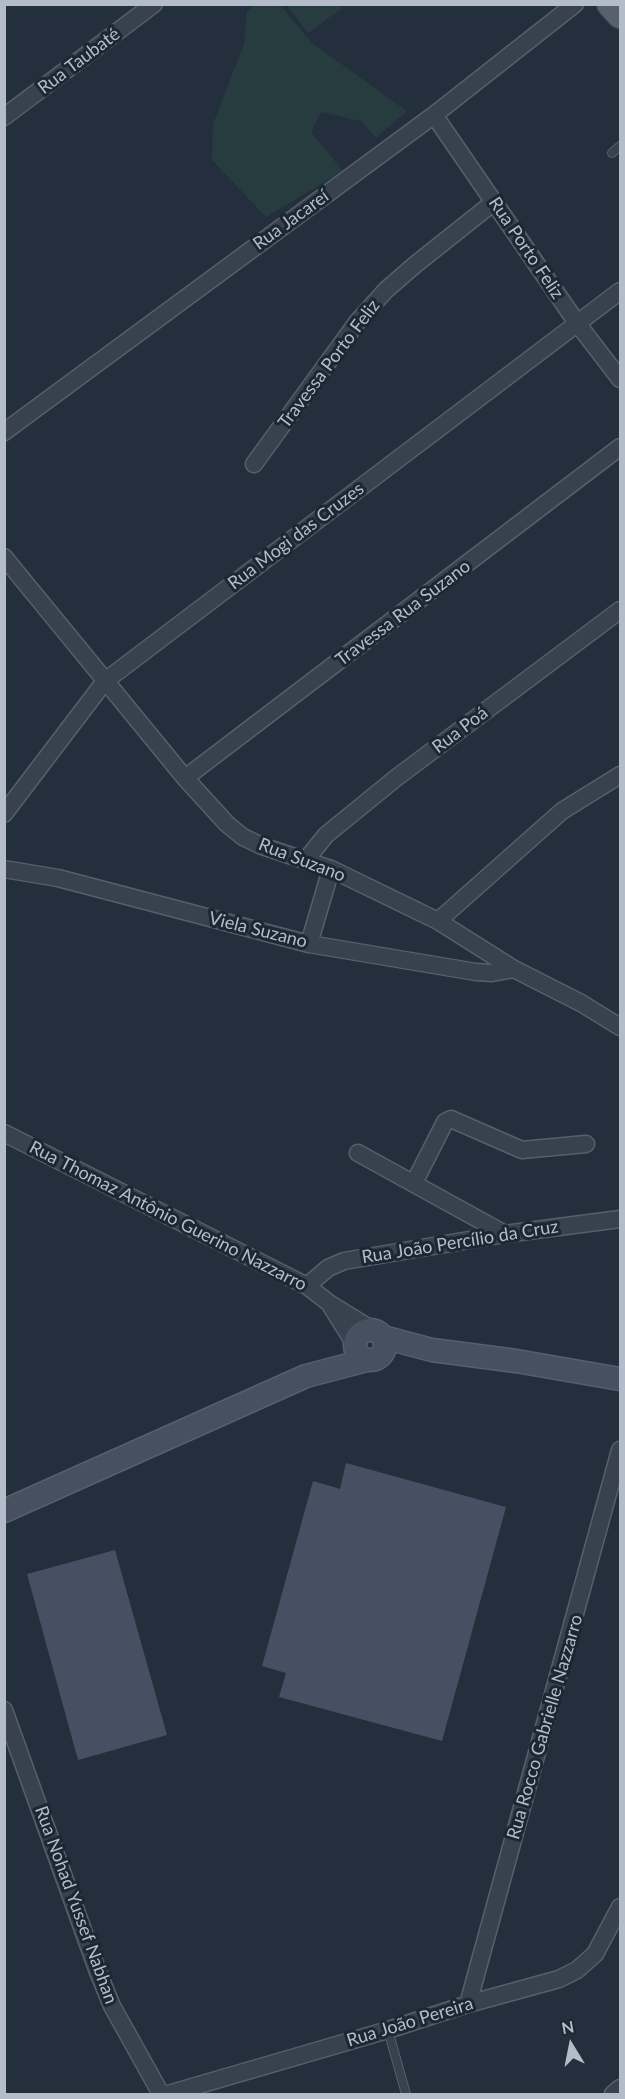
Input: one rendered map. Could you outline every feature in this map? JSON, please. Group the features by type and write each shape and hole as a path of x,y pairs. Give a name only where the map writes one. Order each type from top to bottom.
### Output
{"main road":[{"path":"610,4 621,15"},
{"path":"4,1511 306,1376 368,1345 432,1350 621,1378"}],"street":[{"name":"Rua Taubaté","path":"4,117 154,4"},
{"name":"Rua Jacareí","path":"4,432 434,115 575,4"},
{"name":"Rua Porto Feliz","path":"434,115 577,323 621,379"},
{"name":"Travessa Porto Feliz","path":"254,464 358,321 416,264 494,202"},
{"name":"Rua Mogi das Cruzes","path":"4,814 105,681 621,291"},
{"name":"Travessa Rua Suzano","path":"185,778 621,447"},
{"name":"Rua Suzano","path":"4,557 185,778 227,824 243,837 262,846 331,869 438,921 514,969 581,1003 621,1027"},
{"name":"Rua Poá","path":"306,860 326,836 396,778 621,610"},
{"path":"438,921 562,811 621,775"},
{"name":"Viela Suzano","path":"4,868 58,878 309,944 476,972 492,973 514,969"},
{"path":"309,944 331,869"},
{"path":"414,1183 445,1122 451,1119 522,1150 586,1144"},
{"name":"Rua Thomaz Antônio Guerino Nazzarro","path":"4,1132 307,1286 329,1303 368,1345"},
{"path":"358,1153 505,1234"},
{"name":"Rua João Percílio da Cruz","path":"307,1286 328,1268 344,1261 505,1234 621,1219"},
{"name":"Rua Rocco Gabrielle Nazzarro","path":"468,2004 621,1450"},
{"name":"Rua Nohad Yussef Nabhan","path":"4,1710 98,1972 112,2006 161,2094"},
{"name":"Rua João Pereira","path":"168,2094 559,1979 578,1970 595,1954 621,1907"},
{"path":"613,2094 621,2088"}],"lane":[{"path":"612,153 621,146"},
{"path":"387,2030 406,2094"}],"green space":[{"path":"256,4 280,5 312,43 407,111 376,138 361,121 321,112 311,132 343,171 266,217 212,160 213,124 244,44 247,11"},
{"path":"287,5 339,5 342,8 308,33"}],"building":[{"path":"346,1463 506,1507 442,1741 279,1697 286,1673 262,1666 313,1481 340,1489"},
{"path":"115,1550 167,1735 78,1760 27,1574"}]}
